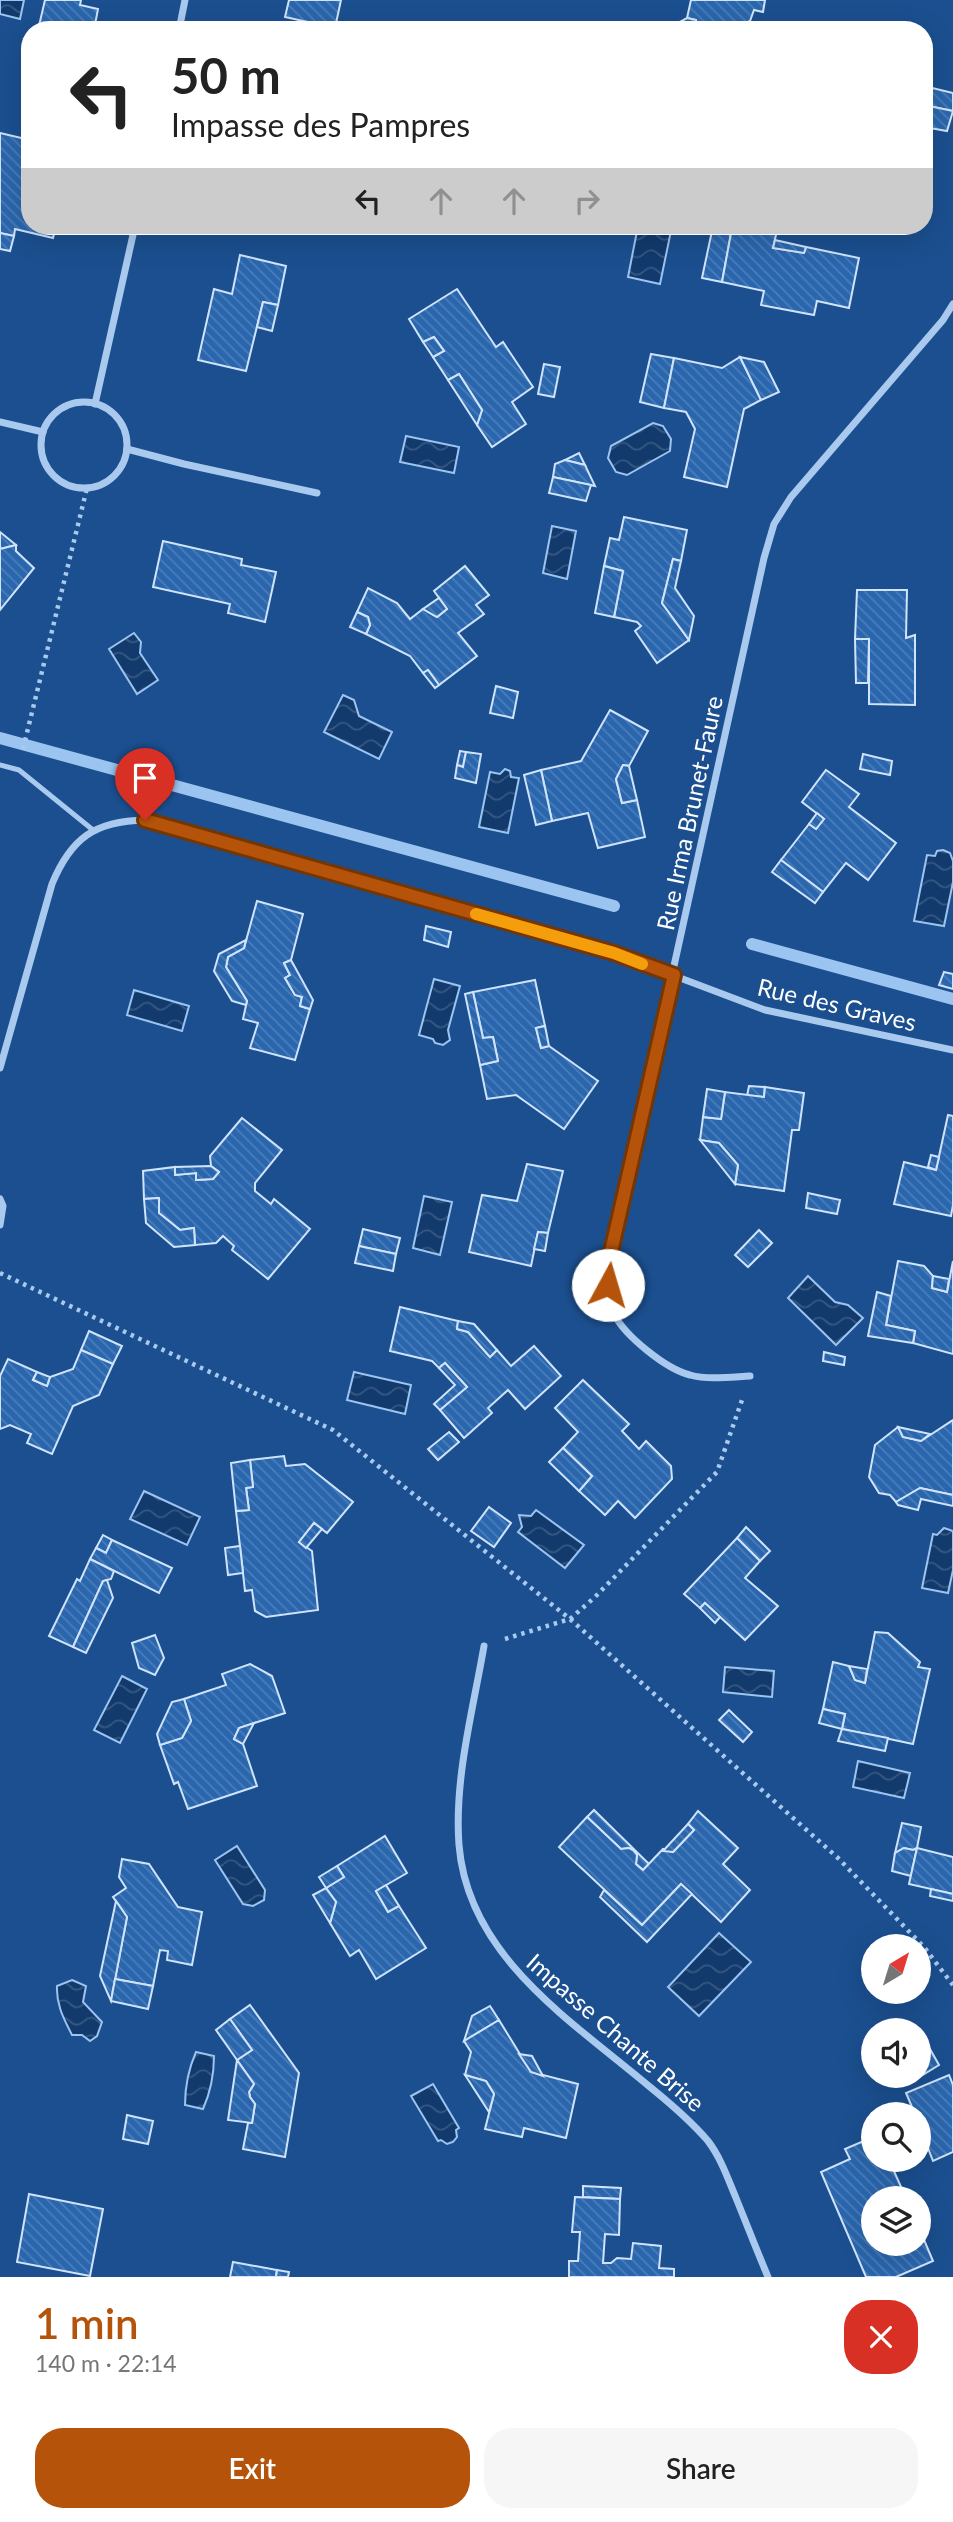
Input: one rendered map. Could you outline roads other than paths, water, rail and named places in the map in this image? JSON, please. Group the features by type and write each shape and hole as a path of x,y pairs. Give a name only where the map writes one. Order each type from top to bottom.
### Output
{"street":[{"path":"181,21 185,0"},
{"path":"95,404 133,235"},
{"name":"Rue Irma Brunet-Faure","path":"750,1376 689,1375 656,1357 629,1334 614,1314 610,1299 608,1265 764,558 774,524 792,497 943,320 953,304"},
{"path":"80,402 95,404 108,410 118,421 125,434 127,449 123,463 114,476 102,484 87,488 72,487 48,470 40,441 53,415 65,406 80,402"},
{"path":"0,422 43,432"},
{"path":"127,449 317,493"},
{"name":"Rue des Graves","path":"93,830 109,823 145,820 614,953 765,1010 953,1050"},
{"path":"0,1068 52,884 59,867 71,850 93,830"},
{"path":"0,1199 3,1206 0,1225"},
{"name":"Impasse Chante Brise","path":"484,1646 463,1771 459,1815 459,1846 464,1873 480,1918 493,1942 512,1967 536,1991 680,2112 710,2144 722,2165 768,2277"}],"lane":[{"path":"0,765 19,770 93,830"}],"water":[{"path":"0,0 24,0 20,19 0,14"},
{"path":"636,235 670,235 660,284 628,277"},
{"path":"653,423 663,426 671,439 670,451 627,475 616,472 608,458 611,446"},
{"path":"406,436 459,447 454,473 400,462"},
{"path":"552,526 576,531 567,579 543,573"},
{"path":"134,633 141,642 140,653 158,680 137,694 109,649"},
{"path":"343,695 354,700 359,716 392,732 379,759 324,732"},
{"path":"505,769 510,771 511,777 519,778 508,833 479,827 490,772 500,774"},
{"path":"937,851 950,853 953,861 953,882 944,926 914,921 927,855 935,856"},
{"path":"434,979 460,986 448,1030 450,1040 443,1045 419,1035"},
{"path":"134,990 189,1006 182,1031 127,1015"},
{"path":"424,1196 452,1202 440,1255 413,1248"},
{"path":"808,1276 835,1302 848,1305 863,1318 836,1345 788,1298"},
{"path":"354,1372 411,1385 405,1414 347,1400"},
{"path":"144,1491 200,1517 187,1545 130,1519"},
{"path":"536,1510 584,1545 565,1568 518,1532 522,1527 519,1515 531,1516"},
{"path":"944,1528 953,1531 953,1570 948,1593 922,1588 933,1534 937,1535"},
{"path":"725,1667 774,1671 772,1697 723,1692"},
{"path":"122,1676 147,1689 120,1743 94,1730"},
{"path":"858,1761 910,1773 904,1798 853,1787"},
{"path":"237,1846 265,1890 264,1900 253,1906 243,1904 215,1860"},
{"path":"719,1933 751,1962 699,2016 668,1987"},
{"path":"72,1980 86,1986 83,2002 102,2022 97,2036 90,2041 82,2035 72,2035 59,2006 57,1986"},
{"path":"196,2052 214,2056 212,2083 203,2109 185,2105 188,2078"},
{"path":"433,2084 459,2128 456,2130 457,2137 447,2144 438,2141 411,2096"}],"waterway":[{"path":"0,738 614,906"},
{"path":"752,944 953,999"}]}
